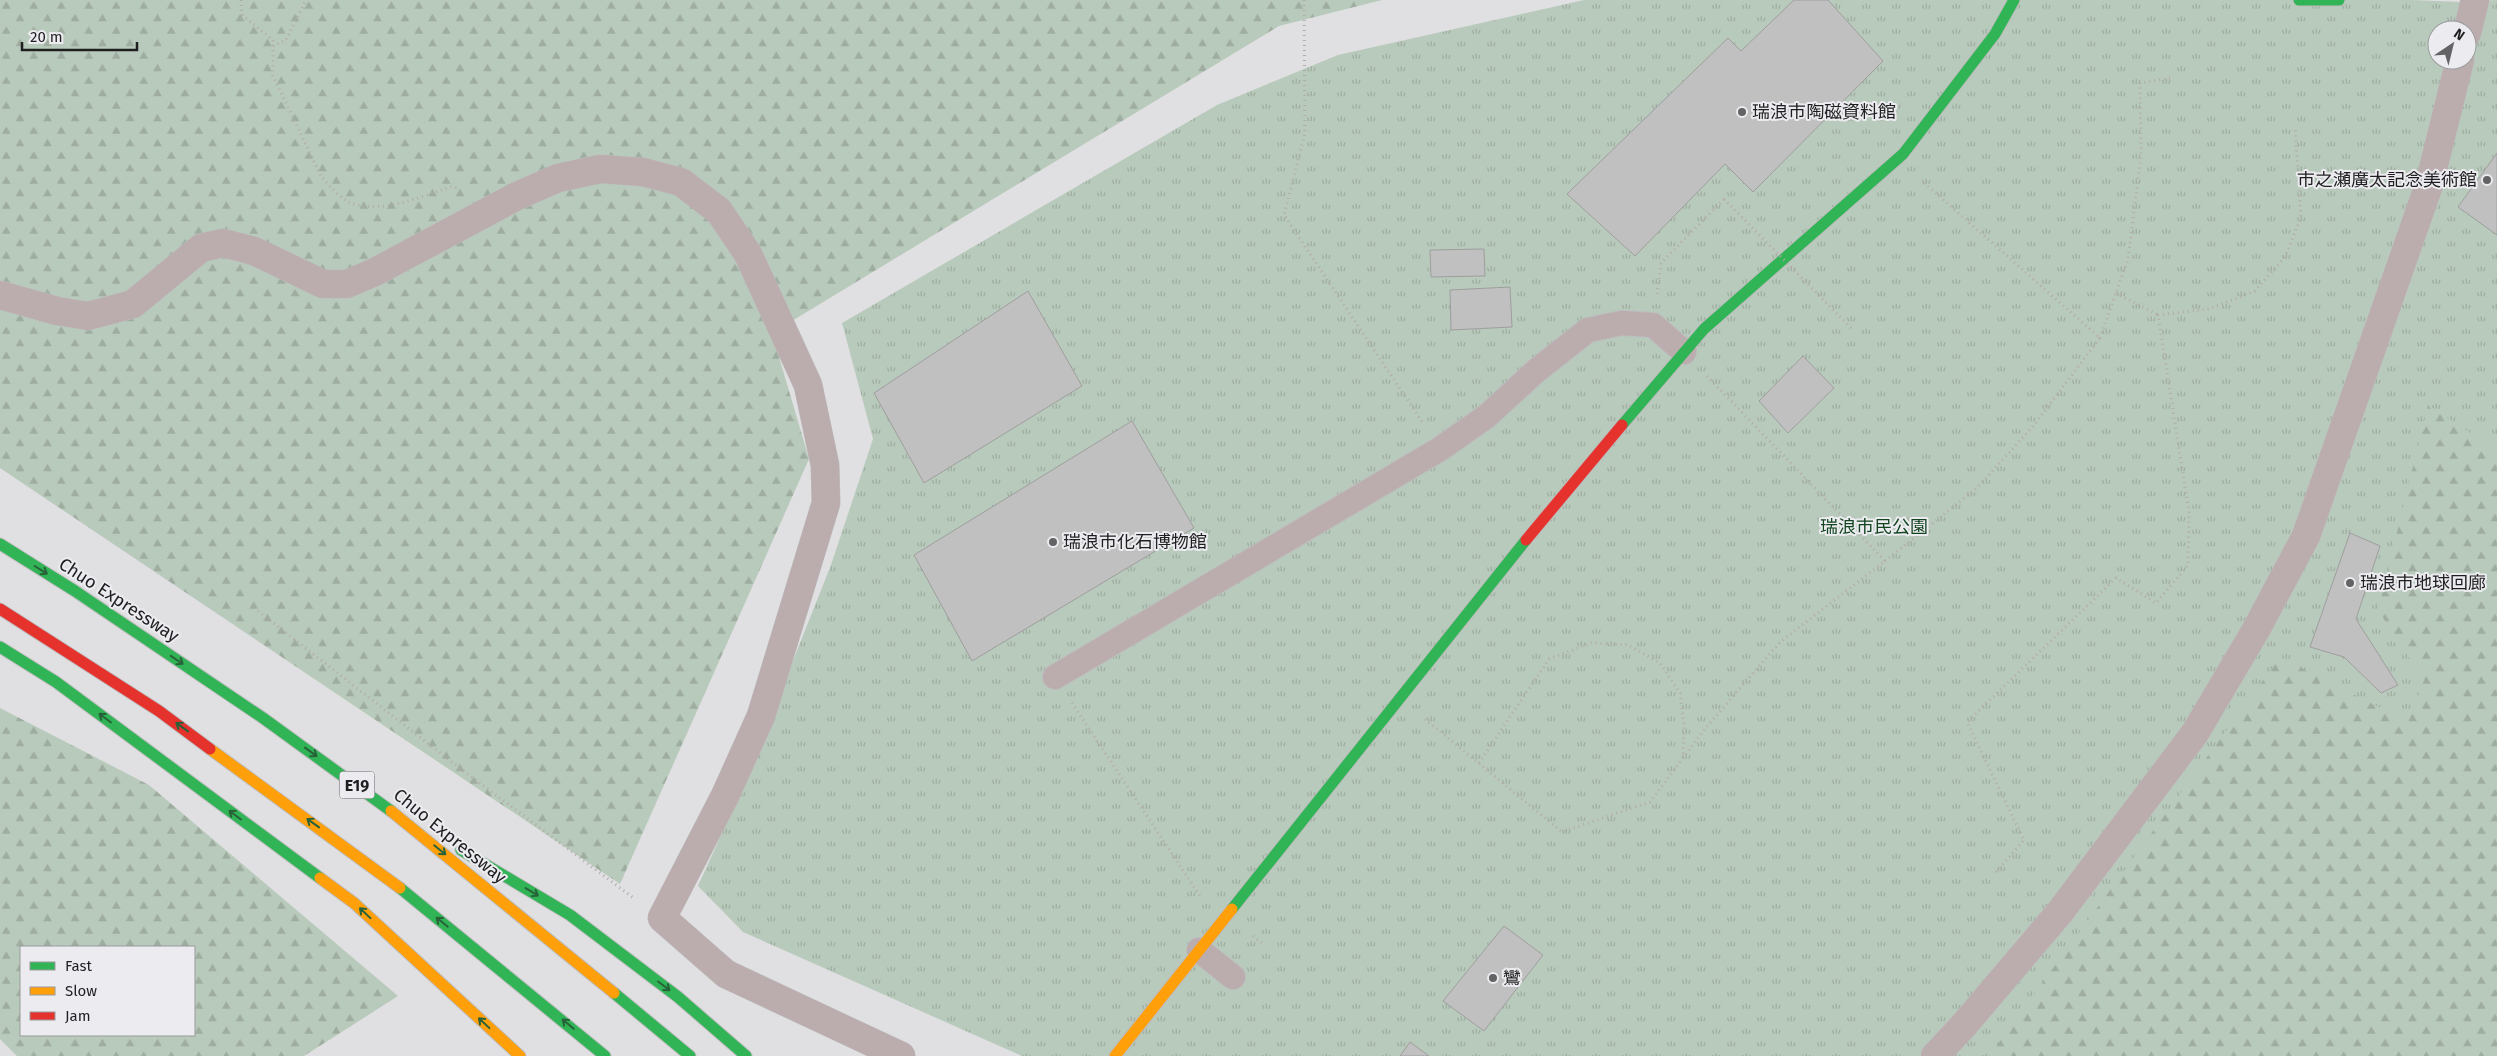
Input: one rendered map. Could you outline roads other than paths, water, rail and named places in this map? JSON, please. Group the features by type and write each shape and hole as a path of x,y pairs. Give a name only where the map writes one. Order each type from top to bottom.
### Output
{"main road":[{"path":"1115,1056 1543,519 1684,352 1704,329 1897,159 1995,34 2014,0"},
{"path":"2299,0 2339,0"},
{"name":"Chuo Expressway","path":"0,544 263,718 384,805 690,1056"},
{"path":"0,609 159,710 404,891 605,1056"},
{"path":"0,647 56,682 354,903 520,1056"},
{"path":"384,805 570,915 678,997 746,1056"}],"street":[{"path":"2470,20 2475,0"},
{"path":"1934,1056 1964,1025 2060,912 2195,733 2257,628 2306,536 2429,185 2458,70"},
{"path":"0,294 57,311 88,316 133,304 201,248 223,243 254,251 324,284 347,284 375,272 517,196 558,178 600,169 643,172 681,182 719,210 748,254 808,385 825,465 826,503 761,716 726,796 662,918 726,974 901,1056"}],"lane":[{"path":"1055,677 1440,449 1487,416 1536,371 1588,330 1622,323 1653,325 1684,352"},
{"path":"1198,950 1233,977"}],"place":[{"name":"瑞浪市陶磁資料館","path":"1742,112"},
{"name":"市之瀬廣太記念美術館","path":"2487,180"},
{"name":"瑞浪市化石博物館","path":"1053,542"},
{"name":"瑞浪市地球回廊","path":"2350,583"},
{"name":"鸞","path":"1493,978"}],"park label":[{"name":"瑞浪市民公園","path":"1874,527"}]}
